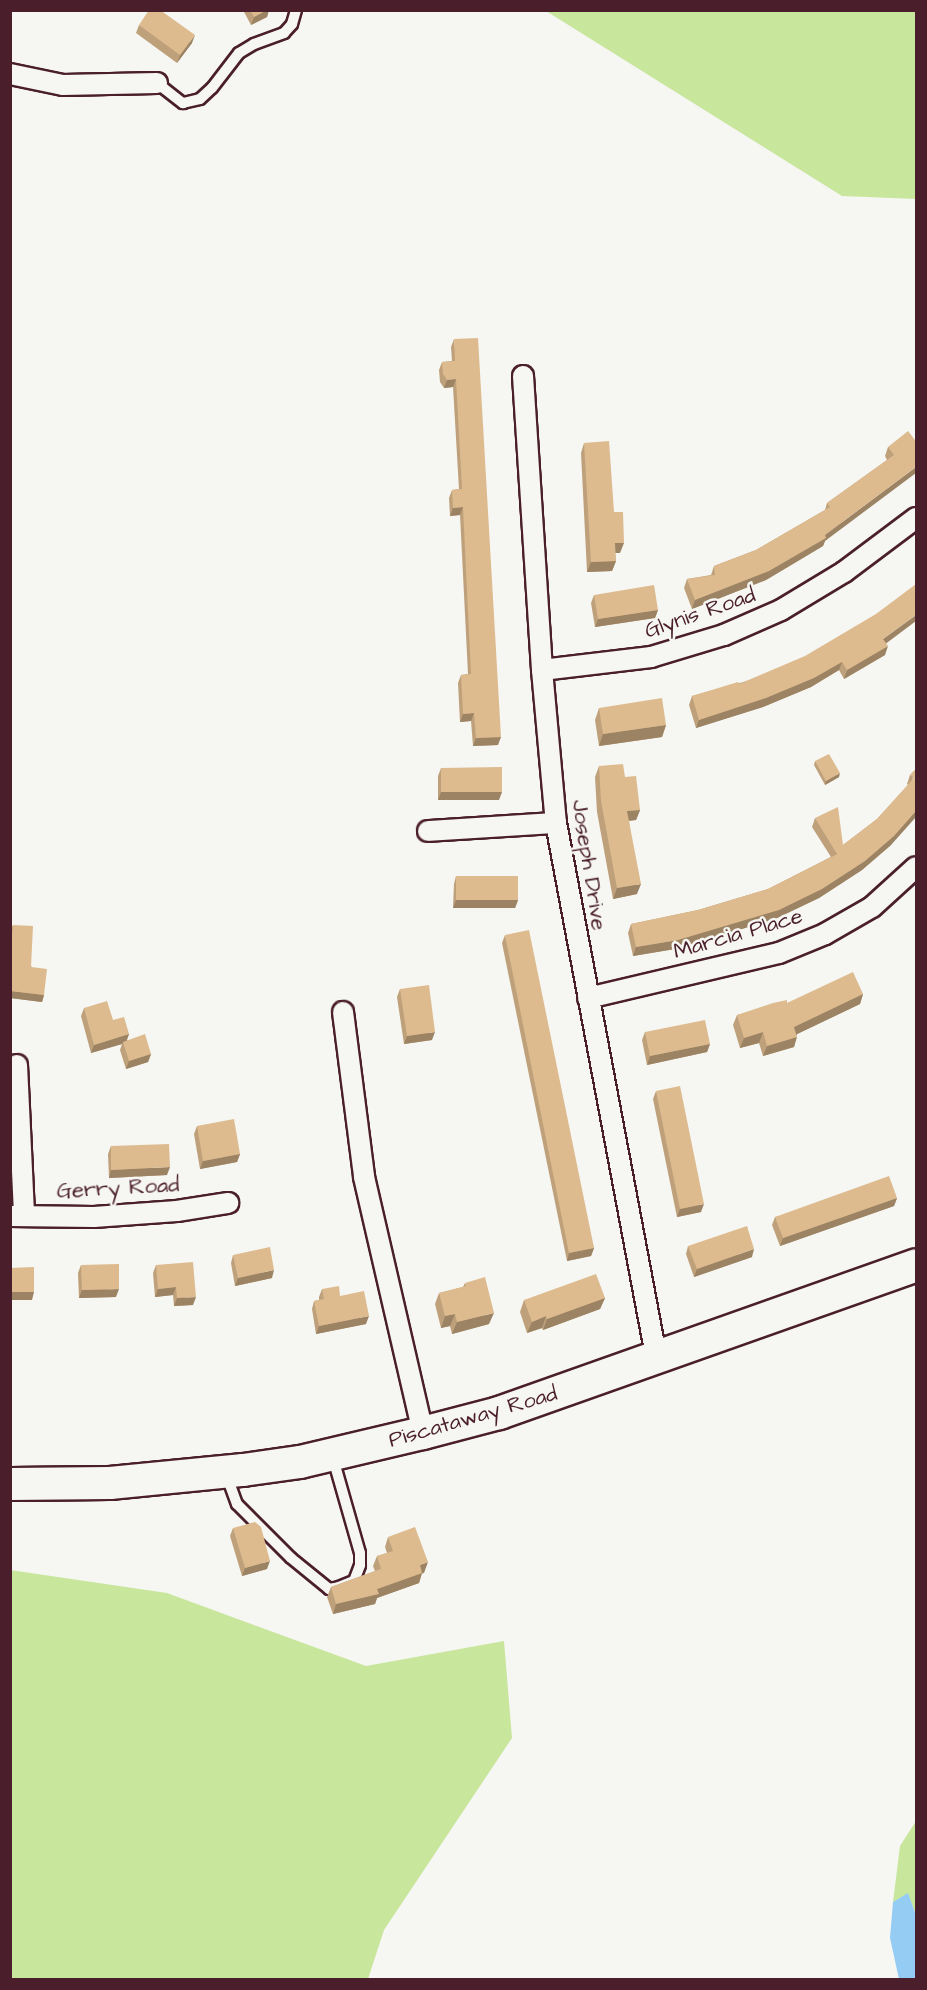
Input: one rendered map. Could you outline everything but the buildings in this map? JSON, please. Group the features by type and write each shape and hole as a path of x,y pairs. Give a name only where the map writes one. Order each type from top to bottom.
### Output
{"main road":[{"name":"Piscataway Road","path":"10,1484 110,1484 226,1472 332,1455 499,1413 916,1265"}],"street":[{"path":"10,74 63,85 157,83"},
{"name":"Joseph Drive","path":"523,376 542,670 556,823 656,1356"},
{"name":"Glynis Road","path":"542,670 651,657 724,635 781,610 844,573 916,518"},
{"path":"428,831 556,823"},
{"name":"Marcia Place","path":"588,998 779,952 816,938 872,907 916,867"},
{"path":"343,1012 363,1177 423,1433"},
{"path":"17,1065 17,1216"},
{"name":"Gerry Road","path":"17,1216 94,1217 177,1211 228,1203"}],"lane":[{"path":"157,83 183,103 200,99 212,88 239,53 254,44 284,33 292,24 296,10"},
{"path":"226,1472 237,1504 291,1558 329,1589 354,1581 360,1565 360,1553 332,1455"}],"green space":[{"path":"546,11 916,11 916,199 842,196"},
{"path":"10,1570 167,1593 366,1666 504,1641 512,1738 384,1930 368,1979 11,1979"},
{"path":"916,1821 916,1915 908,1894 893,1902 900,1846"}],"water":[{"path":"908,1893 916,1915 916,1979 899,1979 890,1938 893,1902"}]}
